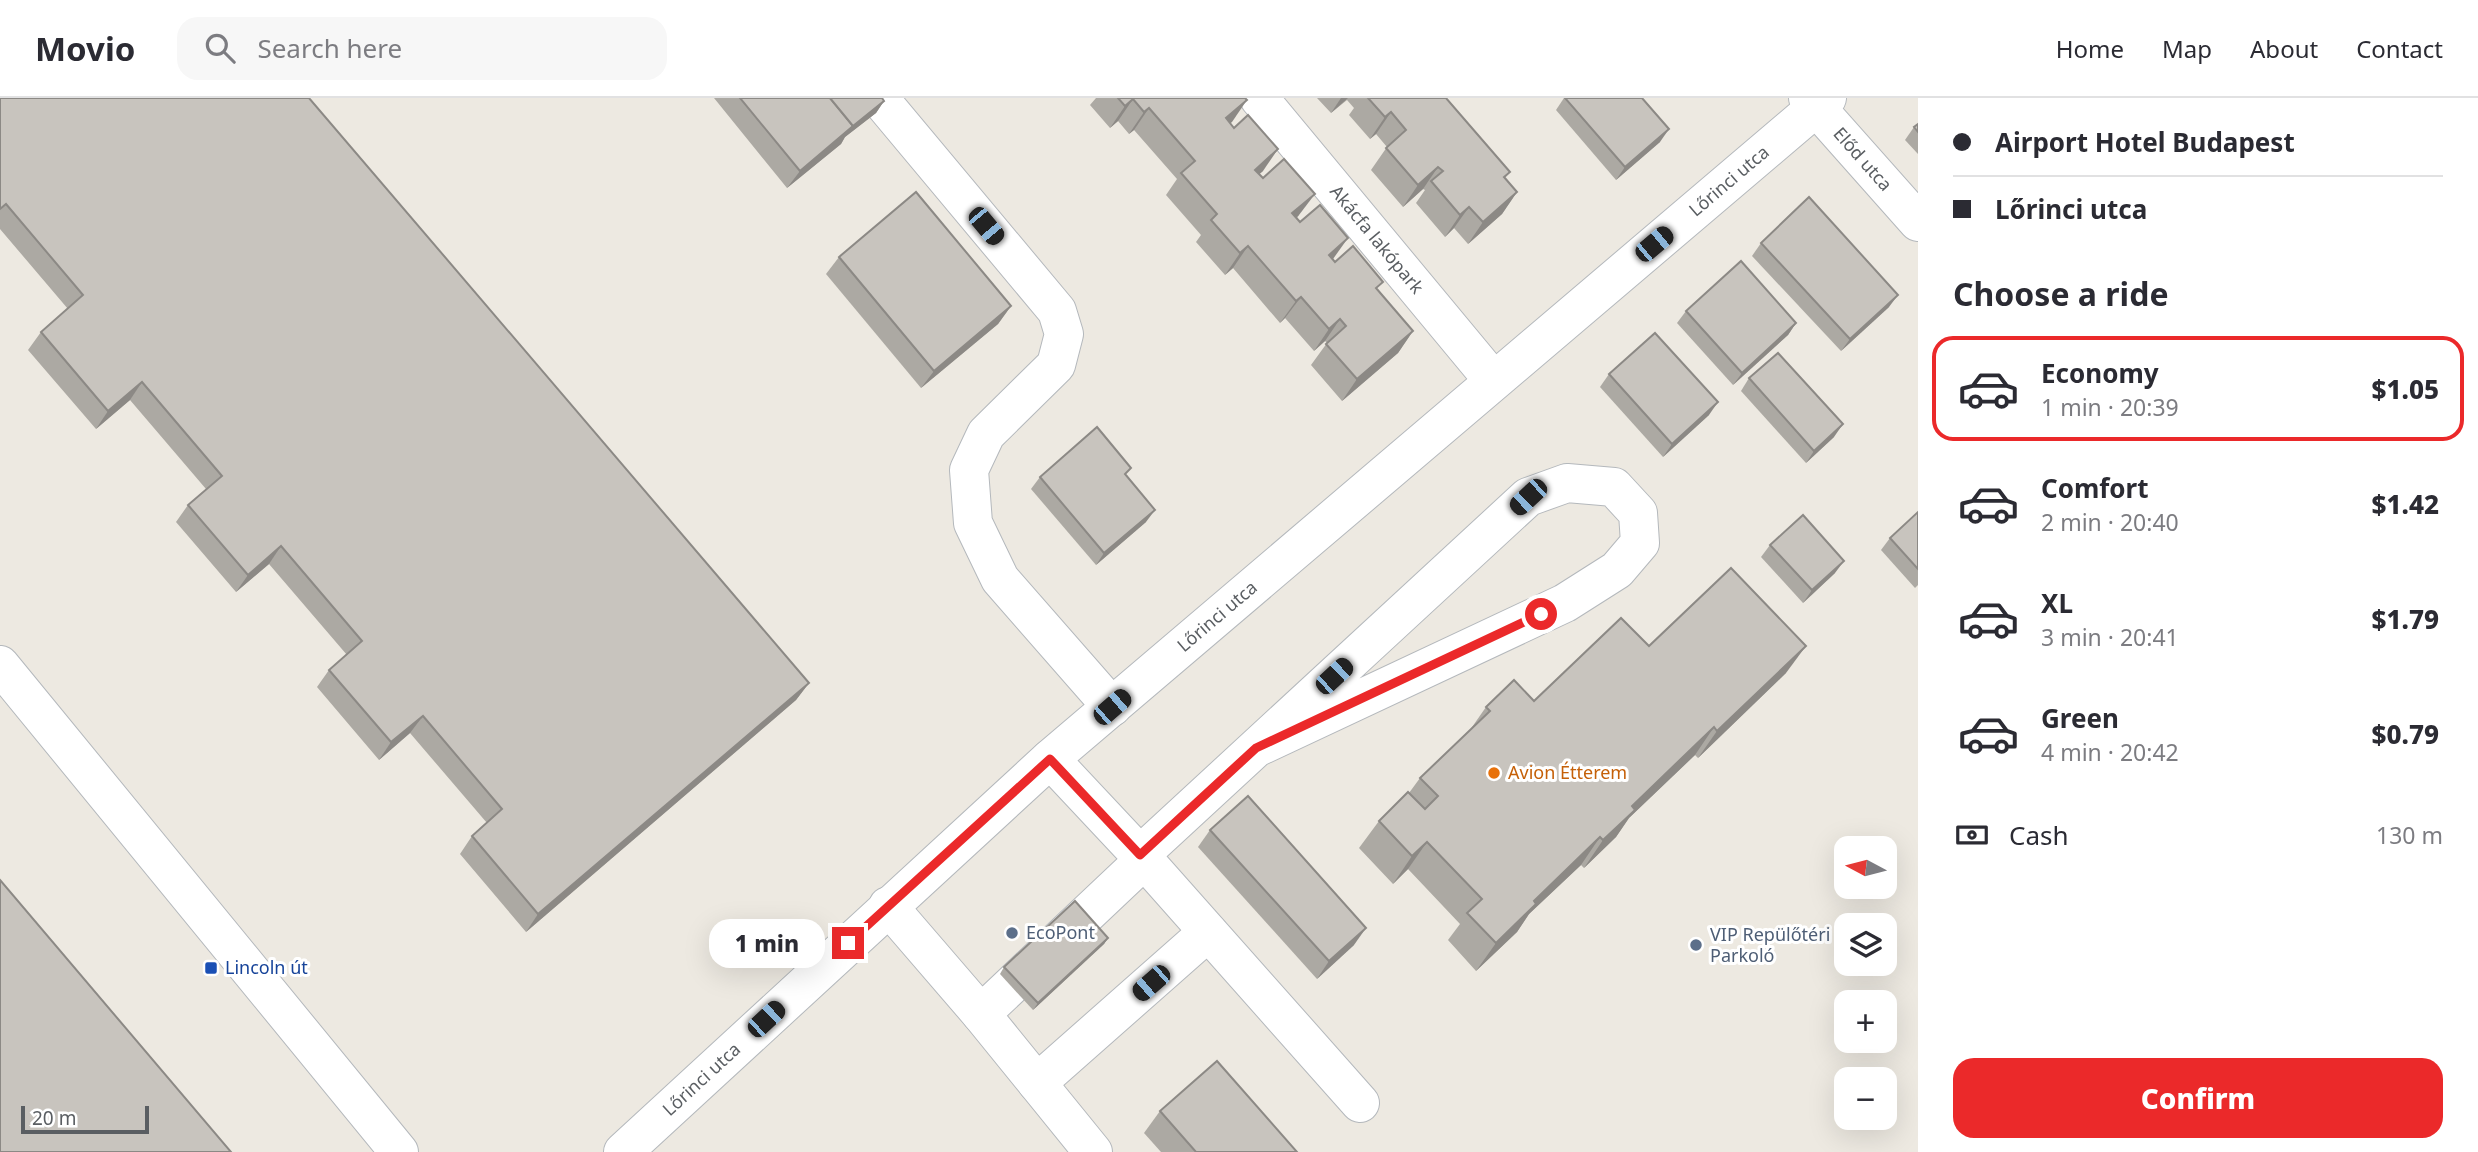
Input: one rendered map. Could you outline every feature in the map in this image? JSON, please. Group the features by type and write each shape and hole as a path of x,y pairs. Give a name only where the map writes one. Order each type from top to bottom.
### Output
{"street":[{"path":"880,98 1057,311 1065,334 1056,365 986,434 969,470 973,523 1000,579 1112,707"},
{"name":"Akácfa lakópark","path":"1259,98 1493,380"},
{"name":"Lőrinci utca","path":"623,1152 1050,759 1817,101"},
{"name":"Előd utca","path":"1817,101 1918,222"},
{"path":"981,1014 1256,748 1528,497 1567,483 1614,487 1637,513 1640,542 1617,570 1565,603 1256,748"},
{"path":"0,665 398,1152"},
{"path":"1050,759 1360,1102"},
{"path":"888,906 981,1014 1093,1152"},
{"path":"1037,1083 1209,932"}],"building":[{"path":"0,98 309,98 809,683 538,914 472,836 502,809 423,716 391,742 329,670 362,641 281,546 248,575 188,505 222,476 142,382 108,411 41,332 83,295 6,204 0,209"},
{"path":"740,98 830,98 853,126 800,171"},
{"path":"830,98 882,98 884,101 853,126"},
{"path":"1118,98 1245,98 1247,100 1226,118 1234,128 1248,115 1278,149 1255,170 1263,178 1284,159 1315,194 1292,213 1300,222 1320,205 1348,238 1329,255 1335,262 1353,246 1383,282 1376,288 1413,331 1357,379 1326,344 1346,326 1340,319 1329,329 1301,297 1296,301 1248,246 1240,253 1211,220 1217,214 1181,173 1195,161 1149,108 1144,112 1133,99 1125,106"},
{"path":"1368,98 1446,98 1510,172 1504,177 1517,192 1483,222 1469,207 1460,215 1431,181 1443,171 1438,167 1418,185 1386,148 1406,130 1391,112 1385,117"},
{"path":"1565,98 1642,98 1669,129 1625,167"},
{"path":"916,192 1011,306 934,371 839,257"},
{"path":"1809,197 1898,295 1850,339 1761,243"},
{"path":"1741,261 1796,323 1742,373 1686,311"},
{"path":"1655,333 1718,402 1672,444 1609,374"},
{"path":"1778,353 1843,424 1814,451 1749,378"},
{"path":"1097,427 1131,468 1125,474 1155,510 1104,553 1040,477"},
{"path":"1918,512 1918,569 1890,538"},
{"path":"1803,515 1844,561 1812,590 1770,545"},
{"path":"1731,568 1806,646 1717,731 1714,727 1632,806 1635,810 1603,840 1600,837 1534,901 1536,904 1496,943 1467,913 1482,899 1427,842 1412,856 1379,821 1408,792 1425,809 1438,796 1420,778 1490,711 1486,707 1514,680 1534,701 1621,618 1649,646"},
{"path":"1248,796 1366,928 1329,961 1210,830"},
{"path":"0,880 231,1152 0,1152"},
{"path":"1075,901 1108,938 1038,1003 1004,967"},
{"path":"1217,1061 1297,1152 1196,1152 1160,1111"}],"place":[{"name":"Avion Étterem","path":"1494,773"},
{"name":"EcoPont","path":"1012,933"},
{"name":"VIP Repülőtéri Parkoló","path":"1696,945"},
{"name":"Lincoln út","path":"211,968"}],"route":[{"path":"848,943 1050,759 1140,855 1256,748 1541,614"}]}
